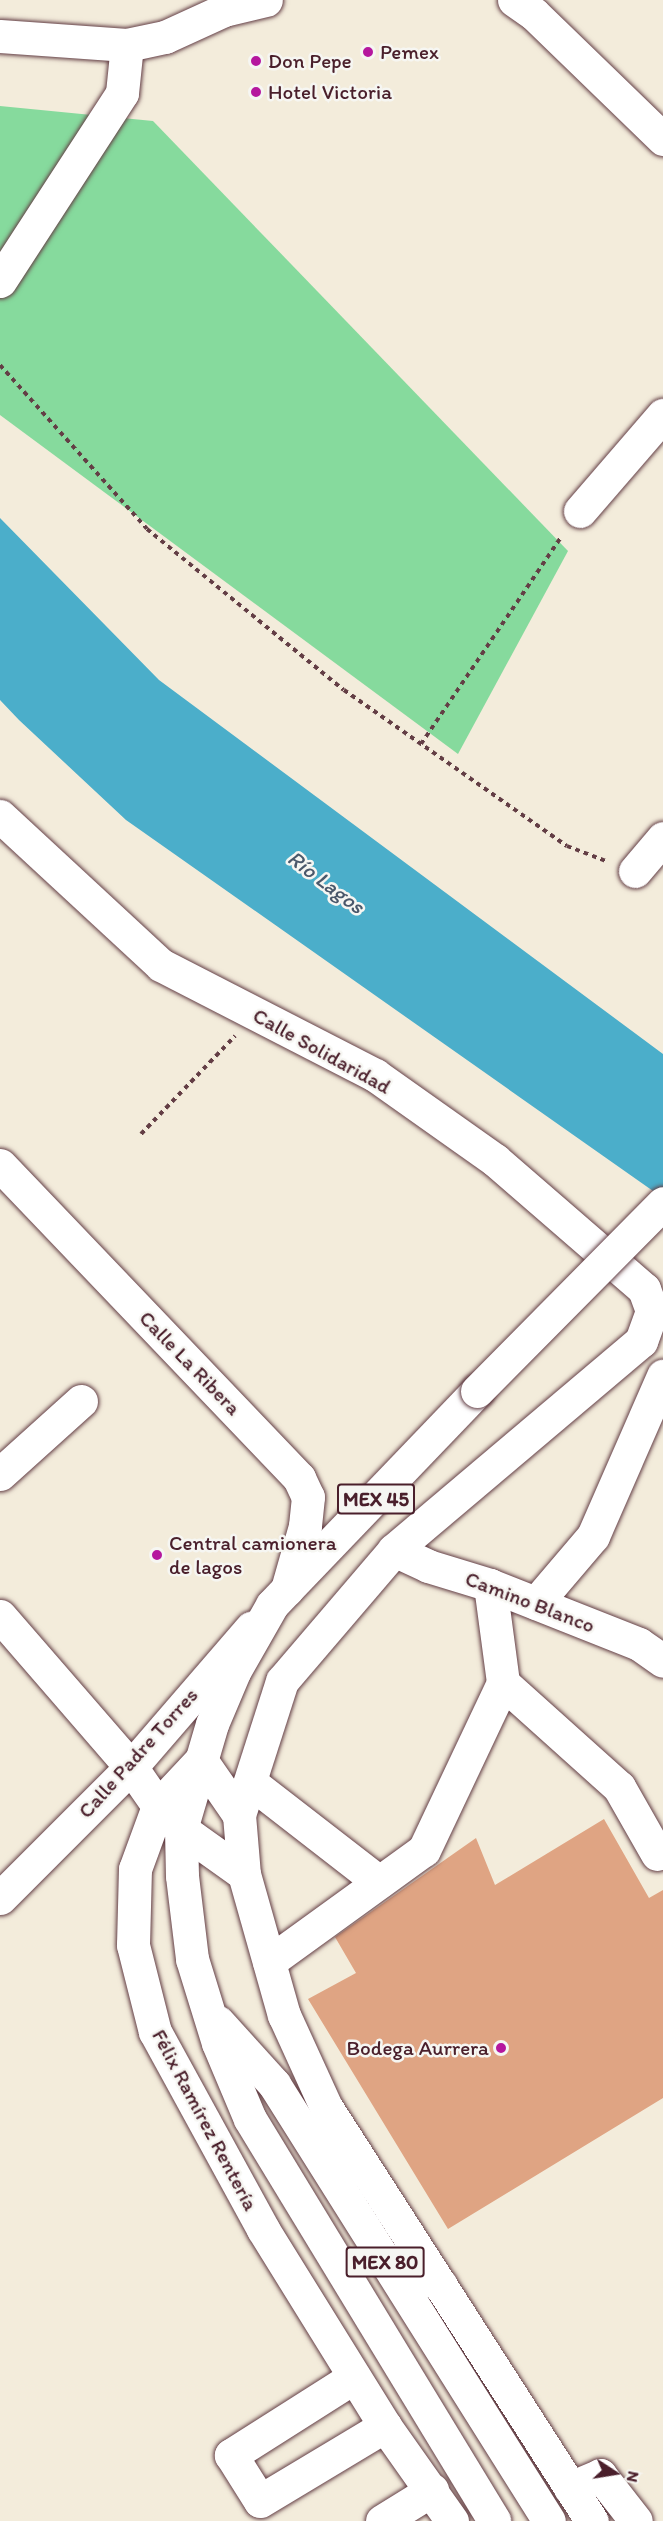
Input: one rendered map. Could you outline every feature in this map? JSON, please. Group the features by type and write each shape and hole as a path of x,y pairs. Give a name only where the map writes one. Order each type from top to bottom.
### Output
{"main road":[{"path":"0,36 127,45 165,37 224,10 266,0"},
{"path":"514,0 534,14 663,139"},
{"path":"0,281 122,93 127,45"},
{"path":"580,511 663,415"},
{"name":"Calle Solidaridad","path":"0,816 161,965 375,1075 495,1160 644,1289 652,1311 641,1341 394,1550"},
{"path":"634,871 663,838"},
{"name":"Calle La Ribera","path":"0,1165 299,1478 308,1497 305,1526 280,1597"},
{"name":"MEX 45","path":"201,1760 234,1672 280,1597 477,1391 663,1203"},
{"path":"536,1603 593,1536 663,1376"},
{"path":"0,1474 81,1401"},
{"path":"394,1550 282,1681 239,1815 244,1874 284,2015 326,2108 592,2521"},
{"name":"Camino Blanco","path":"394,1550 428,1566 490,1585 639,1644 663,1661"},
{"path":"269,1962 424,1850 503,1683 490,1585"},
{"name":"Calle Padre Torres","path":"0,1898 131,1767 280,1597"},
{"path":"0,1616 131,1767 158,1806 181,1829 244,1874"},
{"path":"503,1683 619,1787 657,1854"},
{"path":"201,1760 239,1815"},
{"name":"Félix Ramírez Rentería","path":"201,1760 158,1806 135,1869 134,1945 155,2032 263,2229 385,2426 452,2521"},
{"name":"MEX 80","path":"201,1760 181,1829 182,1876 192,1959 209,2012 250,2119 494,2521"},
{"path":"250,1782 379,1882"},
{"name":"MEX 80","path":"209,2012 274,2084 549,2521"},
{"path":"382,2257 441,2285"},
{"path":"354,2377 231,2455 267,2511 385,2426"},
{"path":"570,2488 600,2475 636,2521"},
{"path":"384,2520 432,2490"}],"path":[{"path":"0,365 147,529 344,690 567,846 634,871"},
{"path":"421,744 497,626 580,511"},
{"path":"141,1134 256,1014"}],"green space":[{"path":"0,106 153,121 568,551 458,754 0,415"}],"water":[{"name":"Río Lagos","path":"0,518 159,680 663,1054 663,1198 126,820 19,720 0,700"}],"building":[{"name":"Bodega Aurrera","path":"604,1819 649,1898 663,1890 663,2098 448,2229 308,1999 356,1973 335,1937 476,1838 495,1885"}],"place":[{"name":"Pemex","path":"368,52"},
{"name":"Don Pepe","path":"256,61"},
{"name":"Hotel Victoria","path":"256,92"},
{"name":"Central camionera de lagos","path":"157,1555"},
{"name":"Bodega Aurrera","path":"501,2048"}]}
